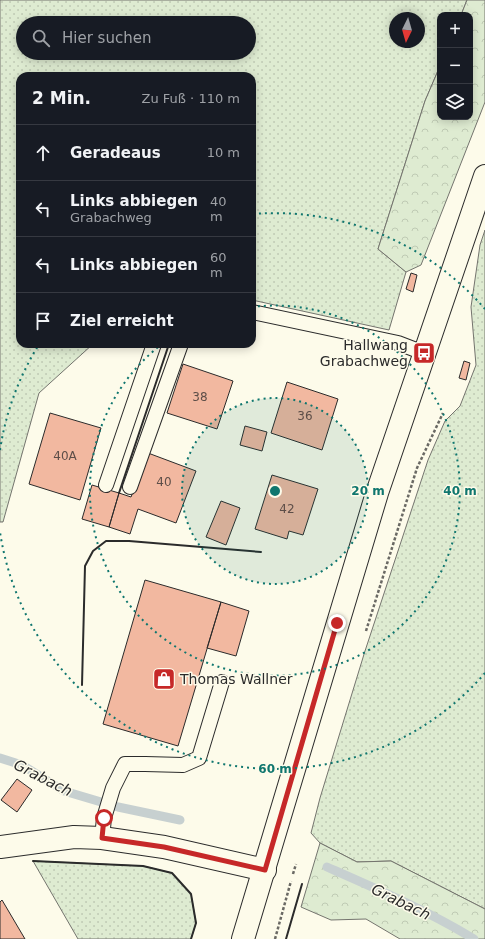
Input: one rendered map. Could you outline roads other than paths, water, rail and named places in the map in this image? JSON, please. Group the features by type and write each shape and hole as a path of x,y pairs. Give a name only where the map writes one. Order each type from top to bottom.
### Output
{"main road":[{"path":"243,939 265,870 377,493 485,176"},
{"path":"0,847 74,837 103,828 164,847 265,870"}],"lane":[{"path":"256,313 398,343 424,353"},
{"path":"106,485 153,348"},
{"path":"130,487 180,348"},
{"path":"103,828 113,788 124,764 183,765 199,758 222,682"}],"waterway":[{"name":"Grabach","path":"0,758 22,765 64,791 118,807 180,820"},
{"name":"Grabach","path":"327,867 420,910 474,939"}],"place":[{"name":"Hallwang Grabachweg","path":"424,353"},
{"name":"Thomas Wallner","path":"164,679"}]}
